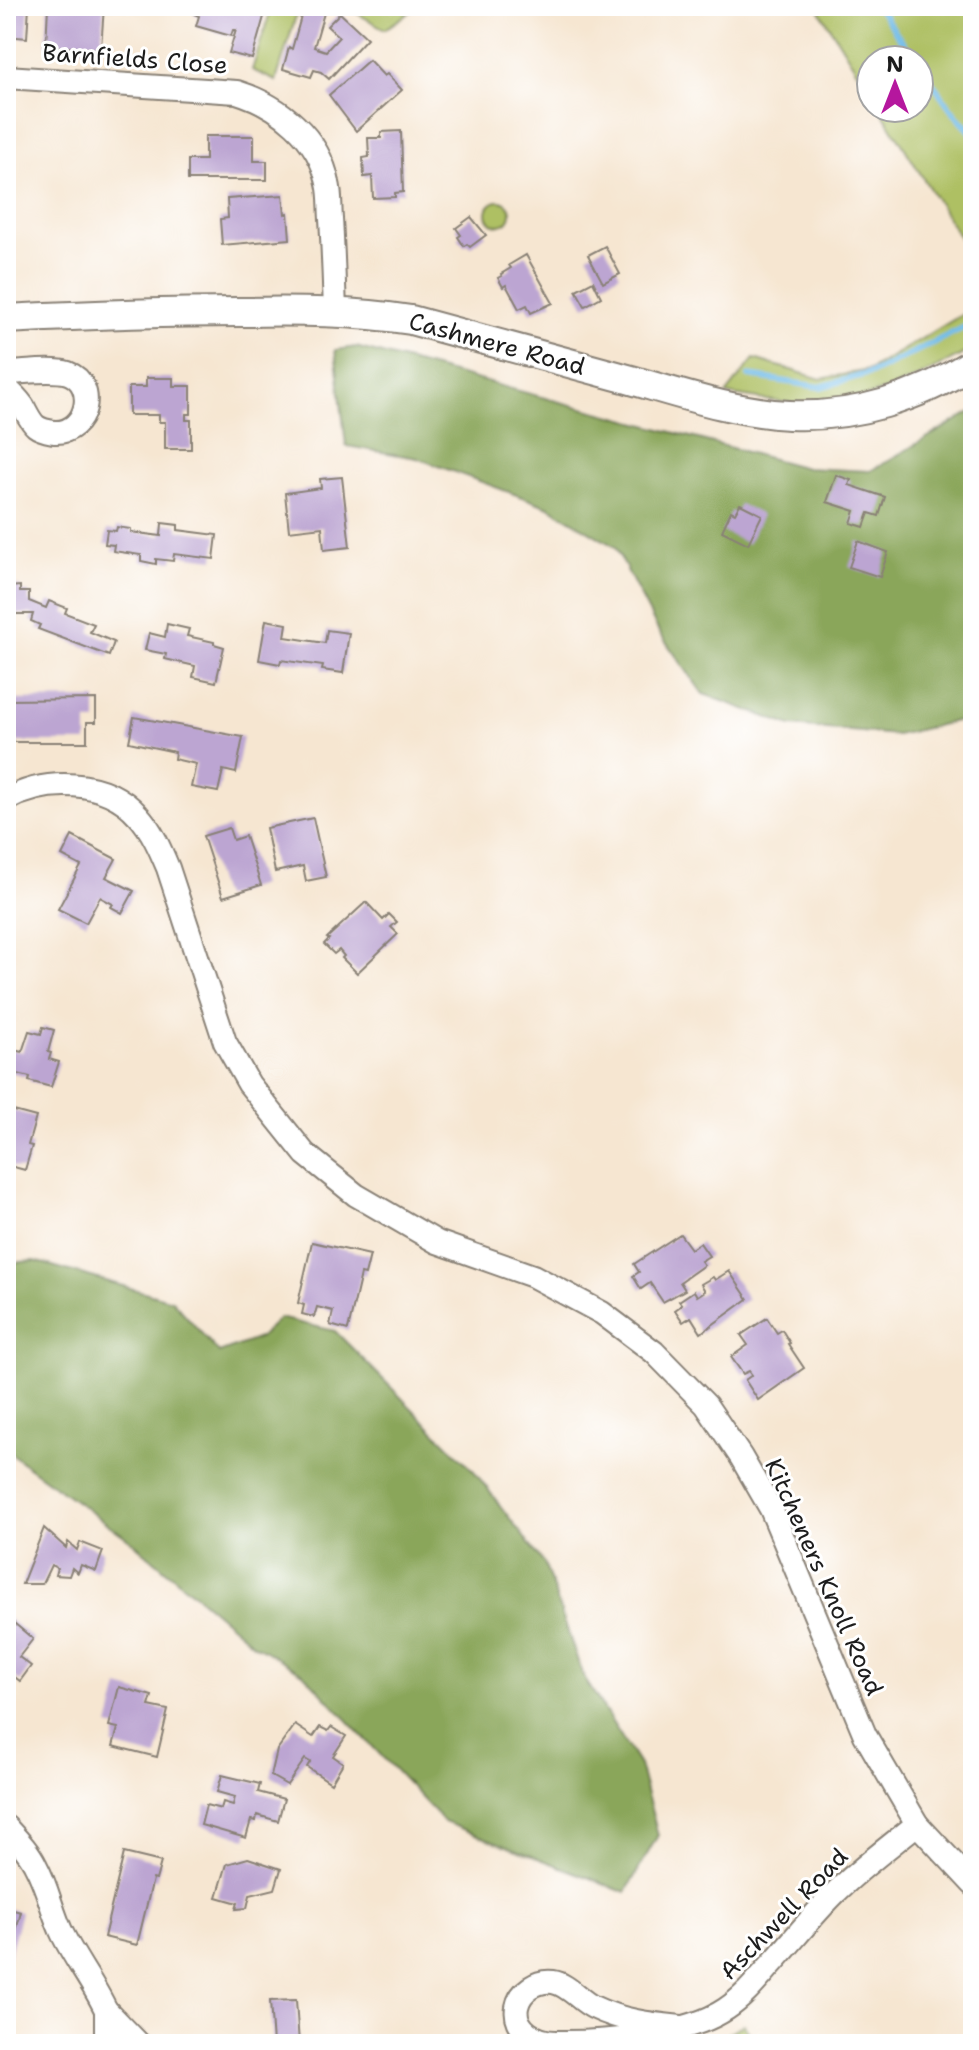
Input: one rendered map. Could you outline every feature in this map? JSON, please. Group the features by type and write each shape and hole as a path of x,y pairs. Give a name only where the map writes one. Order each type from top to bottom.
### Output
{"street":[{"name":"Barnfields Close","path":"6,77 237,92 256,97 278,109 311,144 328,183 335,312"},
{"name":"Cashmere Road","path":"6,319 138,313 377,314 411,320 706,400 788,415 857,411 892,402 925,389 973,363"},
{"path":"6,373 68,373 78,379 84,390 84,411 72,429 50,432 38,428 6,388"},
{"name":"Kitcheners Knoll Road","path":"6,800 22,792 61,785 85,787 124,802 137,814 158,844 225,1042 249,1084 305,1154 356,1195 437,1242 533,1276 602,1313 654,1352 706,1405 771,1509 865,1735 917,1824 973,1884"},
{"name":"Aschwell Road","path":"681,2027 634,2022 590,2006 556,1982 542,1982 529,1988 518,1999 516,2014 521,2027 534,2039 546,2042 641,2037 681,2027 714,2016 737,2001 755,1983 835,1893 917,1824"},
{"path":"6,1827 37,1866 59,1928 106,2010 139,2044"},
{"path":"106,2010 106,2044"}],"green space":[{"path":"272,6 299,6 276,81 252,70"},
{"path":"344,6 419,6 385,29"},
{"path":"817,6 973,6 973,259 890,124 935,124 935,44 855,44 855,68"},
{"path":"499,201 510,208 511,213 504,224 499,225 488,218 487,213 494,202"},
{"path":"973,308 973,349 876,394 812,404 726,394 754,359 821,379 869,370"},
{"path":"356,347 806,468 870,471 973,411 973,717 897,735 791,726 703,694 659,632 615,547 549,507 417,458 346,446 335,350"},
{"path":"35,1261 172,1300 219,1353 259,1338 279,1318 335,1331 474,1471 545,1565 583,1676 639,1765 658,1835 626,1892 444,1822 303,1673 253,1644 134,1543 6,1449 6,1263"},
{"path":"744,2024 756,2044 725,2044 721,2037"}],"building":[{"path":"6,6 29,6 27,38 6,36"},
{"path":"48,6 104,6 101,49 46,46"},
{"path":"197,6 267,6 252,59 229,53 236,30 231,36 196,26 199,16 194,14"},
{"path":"304,6 326,6 314,47 326,51 339,37 327,26 340,13 367,38 329,79 314,70 311,77 283,69"},
{"path":"369,60 402,90 356,131 329,95"},
{"path":"401,131 403,192 395,193 395,197 373,198 372,176 364,177 363,158 369,157 368,138 381,138 381,132"},
{"path":"205,136 254,136 254,161 267,161 267,180 188,180 188,160 205,160"},
{"path":"283,195 290,239 222,245 220,219 228,218 227,199"},
{"path":"471,217 486,235 470,247 467,244 464,246 456,228"},
{"path":"605,246 620,274 603,283 588,255"},
{"path":"526,255 553,303 531,313 527,305 519,309 506,285 503,287 498,278 511,268 509,265"},
{"path":"593,281 601,297 585,306 576,290"},
{"path":"146,378 173,378 173,386 191,386 191,414 186,414 186,420 191,420 191,449 165,449 165,422 159,422 159,415 129,415 129,387 146,387"},
{"path":"836,475 851,480 849,485 885,497 879,516 869,513 864,527 851,523 855,511 827,502"},
{"path":"342,477 350,547 324,550 322,527 289,531 285,493 321,488 320,479"},
{"path":"740,504 762,515 748,544 722,531 731,511 735,513"},
{"path":"162,523 178,525 178,530 217,535 214,559 174,554 173,561 156,559 156,564 141,561 141,555 113,551 114,545 105,544 107,530 116,531 117,527 161,536"},
{"path":"858,541 888,552 880,577 849,567"},
{"path":"20,586 20,592 29,592 29,601 46,608 49,601 67,608 65,613 94,624 90,632 114,642 109,656 38,629 40,625 31,621 33,614 10,614 9,587"},
{"path":"266,620 287,624 285,637 325,643 327,630 349,633 343,673 322,670 323,666 259,660"},
{"path":"167,624 189,629 187,636 224,647 216,682 193,677 195,666 165,659 166,654 145,650 149,633 165,637"},
{"path":"96,699 96,722 87,722 87,742 11,742 11,723 6,723 6,700"},
{"path":"134,717 243,737 236,773 223,770 218,792 191,787 196,764 174,759 175,752 129,742"},
{"path":"313,818 326,877 306,881 303,866 275,872 266,828"},
{"path":"229,828 233,840 245,836 261,885 223,897 203,836"},
{"path":"72,836 116,859 106,877 134,891 122,913 100,897 86,923 58,909 81,866 62,856"},
{"path":"366,902 383,920 389,914 397,922 391,927 398,934 357,973 342,958 344,956 339,950 334,954 324,944"},
{"path":"43,1027 54,1030 49,1059 59,1062 51,1087 6,1071 6,1048 22,1052 29,1031 41,1034"},
{"path":"6,1109 36,1117 25,1170 6,1165"},
{"path":"680,1234 691,1249 700,1243 709,1256 701,1261 704,1265 680,1282 685,1290 663,1302 650,1283 641,1289 633,1276 639,1272 634,1264"},
{"path":"312,1242 370,1255 365,1275 361,1274 348,1330 330,1325 333,1311 317,1307 314,1317 302,1314 304,1305 298,1303"},
{"path":"729,1271 748,1299 701,1333 691,1317 683,1322 675,1310 682,1305 679,1301 694,1291 697,1296 705,1291 701,1284"},
{"path":"767,1318 777,1333 782,1330 804,1368 758,1400 745,1380 752,1375 749,1371 743,1374 731,1357 748,1345 741,1335"},
{"path":"44,1528 66,1548 68,1542 77,1550 80,1542 103,1551 96,1571 81,1565 78,1573 72,1568 69,1576 55,1575 57,1568 51,1565 42,1584 22,1584"},
{"path":"8,1618 33,1639 19,1657 31,1666 20,1681 6,1673"},
{"path":"119,1687 152,1696 149,1706 168,1710 157,1757 113,1746 118,1728 109,1726"},
{"path":"295,1725 313,1737 320,1727 328,1731 331,1727 346,1736 333,1756 343,1763 331,1783 307,1767 310,1762 305,1759 287,1785 271,1776 277,1750"},
{"path":"222,1775 260,1784 258,1792 284,1799 278,1821 257,1815 256,1821 251,1820 246,1838 201,1825 206,1805 221,1809 223,1802 233,1805 235,1797 217,1792"},
{"path":"124,1853 161,1862 156,1880 153,1879 137,1945 104,1937"},
{"path":"248,1858 281,1869 275,1889 250,1895 247,1908 236,1909 238,1903 217,1897 227,1864"},
{"path":"6,1908 21,1912 9,1957 6,1956"},
{"path":"296,2000 299,2044 273,2044 270,2001"}],"waterway":[{"path":"877,6 904,44"},
{"path":"935,86 973,134"},
{"path":"749,376 820,387 874,372 973,323"}]}
